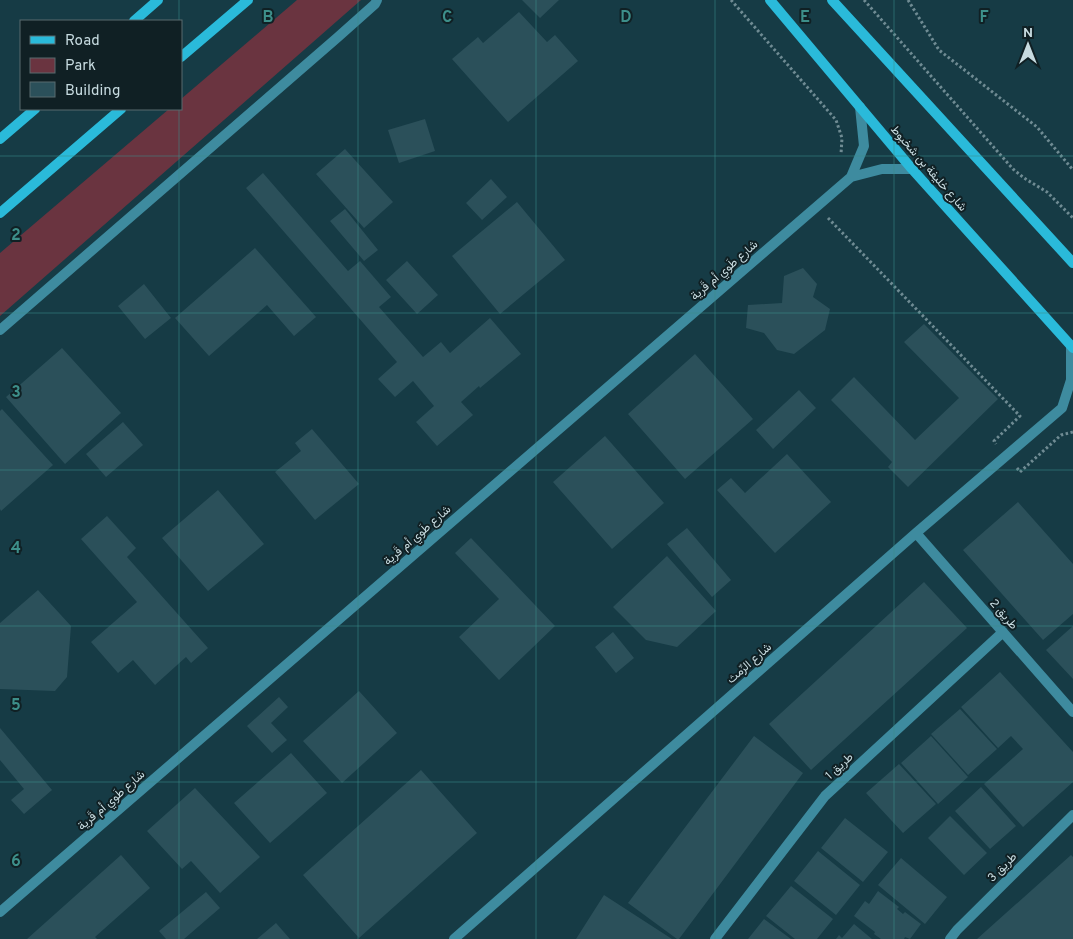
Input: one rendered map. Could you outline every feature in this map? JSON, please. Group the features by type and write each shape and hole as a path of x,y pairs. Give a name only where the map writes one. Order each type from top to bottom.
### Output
{"main road":[{"path":"135,20 158,0"},
{"path":"182,56 248,0"},
{"name":"شارع خليفة بن شخبوط","path":"770,0 912,169 1072,346"},
{"path":"832,0 1073,263"},
{"path":"0,139 34,110"},
{"path":"0,213 120,110"}],"street":[{"path":"0,330 338,37 377,0"},
{"name":"شارع طَوي أم قَرية","path":"0,912 851,177 864,146 860,107"},
{"name":"شارع طَوي أم قَرية","path":"851,177 882,169 912,169"},
{"path":"1072,346 1071,380 1062,408 1073,406"},
{"name":"شارع الرِّمث","path":"454,939 916,533 1062,408"},
{"name":"طريق 2","path":"916,533 1073,712"},
{"name":"طريق 1","path":"715,939 825,796 1003,632"},
{"name":"طريق 3","path":"950,939 1073,815"}],"path":[{"path":"732,0 836,120 842,138 841,156"},
{"path":"864,0 1013,169 1047,192 1073,218"},
{"path":"908,0 939,50 1037,126 1073,170"},
{"path":"817,207 1020,416 994,441 1020,472 1062,435 1073,432"}],"green space":[{"path":"297,0 361,0 0,316 0,253 168,110 182,110 182,98"}],"building":[{"path":"522,0 559,0 540,18"},
{"path":"519,12 547,42 555,35 578,61 508,122 452,59 478,37 483,43"},
{"path":"425,119 435,151 399,163 388,130"},
{"path":"345,149 393,202 364,228 316,174"},
{"path":"263,173 348,271 360,261 391,297 379,307 423,357 441,342 450,353 490,318 521,354 461,402 473,415 437,446 416,422 434,406 413,381 395,397 378,379 397,362 246,188"},
{"path":"491,179 507,197 482,220 466,203"},
{"path":"517,202 565,260 500,314 452,256"},
{"path":"345,209 378,250 364,261 330,221"},
{"path":"255,248 316,317 294,336 267,305 209,356 175,318"},
{"path":"407,261 438,295 417,314 386,280"},
{"path":"803,268 817,284 813,297 830,309 825,330 794,354 777,350 764,333 746,328 748,305 782,303 784,276"},
{"path":"144,284 171,318 145,339 118,306"},
{"path":"924,324 998,399 908,487 888,467 892,462 831,400 854,377 915,440 959,398 904,342"},
{"path":"62,348 121,413 65,464 6,397"},
{"path":"695,354 753,419 685,479 628,414"},
{"path":"799,390 816,408 773,449 756,430"},
{"path":"2,409 53,465 1,511 0,411"},
{"path":"123,422 143,445 106,477 86,454"},
{"path":"312,429 359,484 315,520 275,472 301,451 295,443"},
{"path":"605,436 664,503 612,549 553,482"},
{"path":"787,454 831,502 775,553 717,490 731,478 745,493"},
{"path":"218,490 264,544 208,591 162,538"},
{"path":"1018,502 1073,564 1073,614 1043,640 963,550"},
{"path":"107,516 136,548 127,557 208,648 191,663 186,657 155,685 133,660 118,673 91,642 137,602 81,539"},
{"path":"687,528 731,580 712,597 667,544"},
{"path":"471,538 555,626 499,680 459,637 499,599 455,553"},
{"path":"667,556 716,611 677,647 646,640 613,607"},
{"path":"924,582 967,628 811,770 769,724"},
{"path":"38,590 71,626 67,677 55,691 0,689 0,623"},
{"path":"1073,626 1073,679 1046,650"},
{"path":"613,632 634,658 616,673 595,647"},
{"path":"1000,672 1073,752 1073,782 1023,827 984,784 1023,749 1011,736 998,748 961,707"},
{"path":"359,691 397,733 342,783 303,741"},
{"path":"279,697 288,707 271,723 287,740 272,753 247,726"},
{"path":"960,709 997,749 968,775 931,734"},
{"path":"0,728 52,790 24,814 11,800 24,789 0,760"},
{"path":"754,736 803,773 679,939 677,939 628,903"},
{"path":"931,736 968,777 938,804 901,763"},
{"path":"291,753 327,793 270,843 234,803"},
{"path":"899,764 936,804 903,833 866,793"},
{"path":"421,770 477,833 359,938 303,875"},
{"path":"981,787 1016,826 990,849 955,811"},
{"path":"195,788 260,857 220,893 191,861 182,869 147,831"},
{"path":"950,816 987,853 964,875 928,838"},
{"path":"845,818 888,852 863,882 821,848"},
{"path":"818,851 860,885 836,915 794,881"},
{"path":"121,855 150,888 95,937 97,939 27,939"},
{"path":"1071,855 1073,857 1073,939 977,939"},
{"path":"901,858 947,897 925,924 878,885"},
{"path":"791,886 833,919 817,939 795,939 766,916"},
{"path":"878,891 899,907 897,909 903,914 905,912 921,924 910,939 905,937 904,939 881,939 854,916 865,901 869,904"},
{"path":"206,892 220,908 184,939 166,939 159,931"},
{"path":"604,895 672,939 576,939"},
{"path":"764,919 791,939 748,939"},
{"path":"276,923 290,939 257,939"},
{"path":"854,924 872,939 836,939 839,935 842,938"}]}
